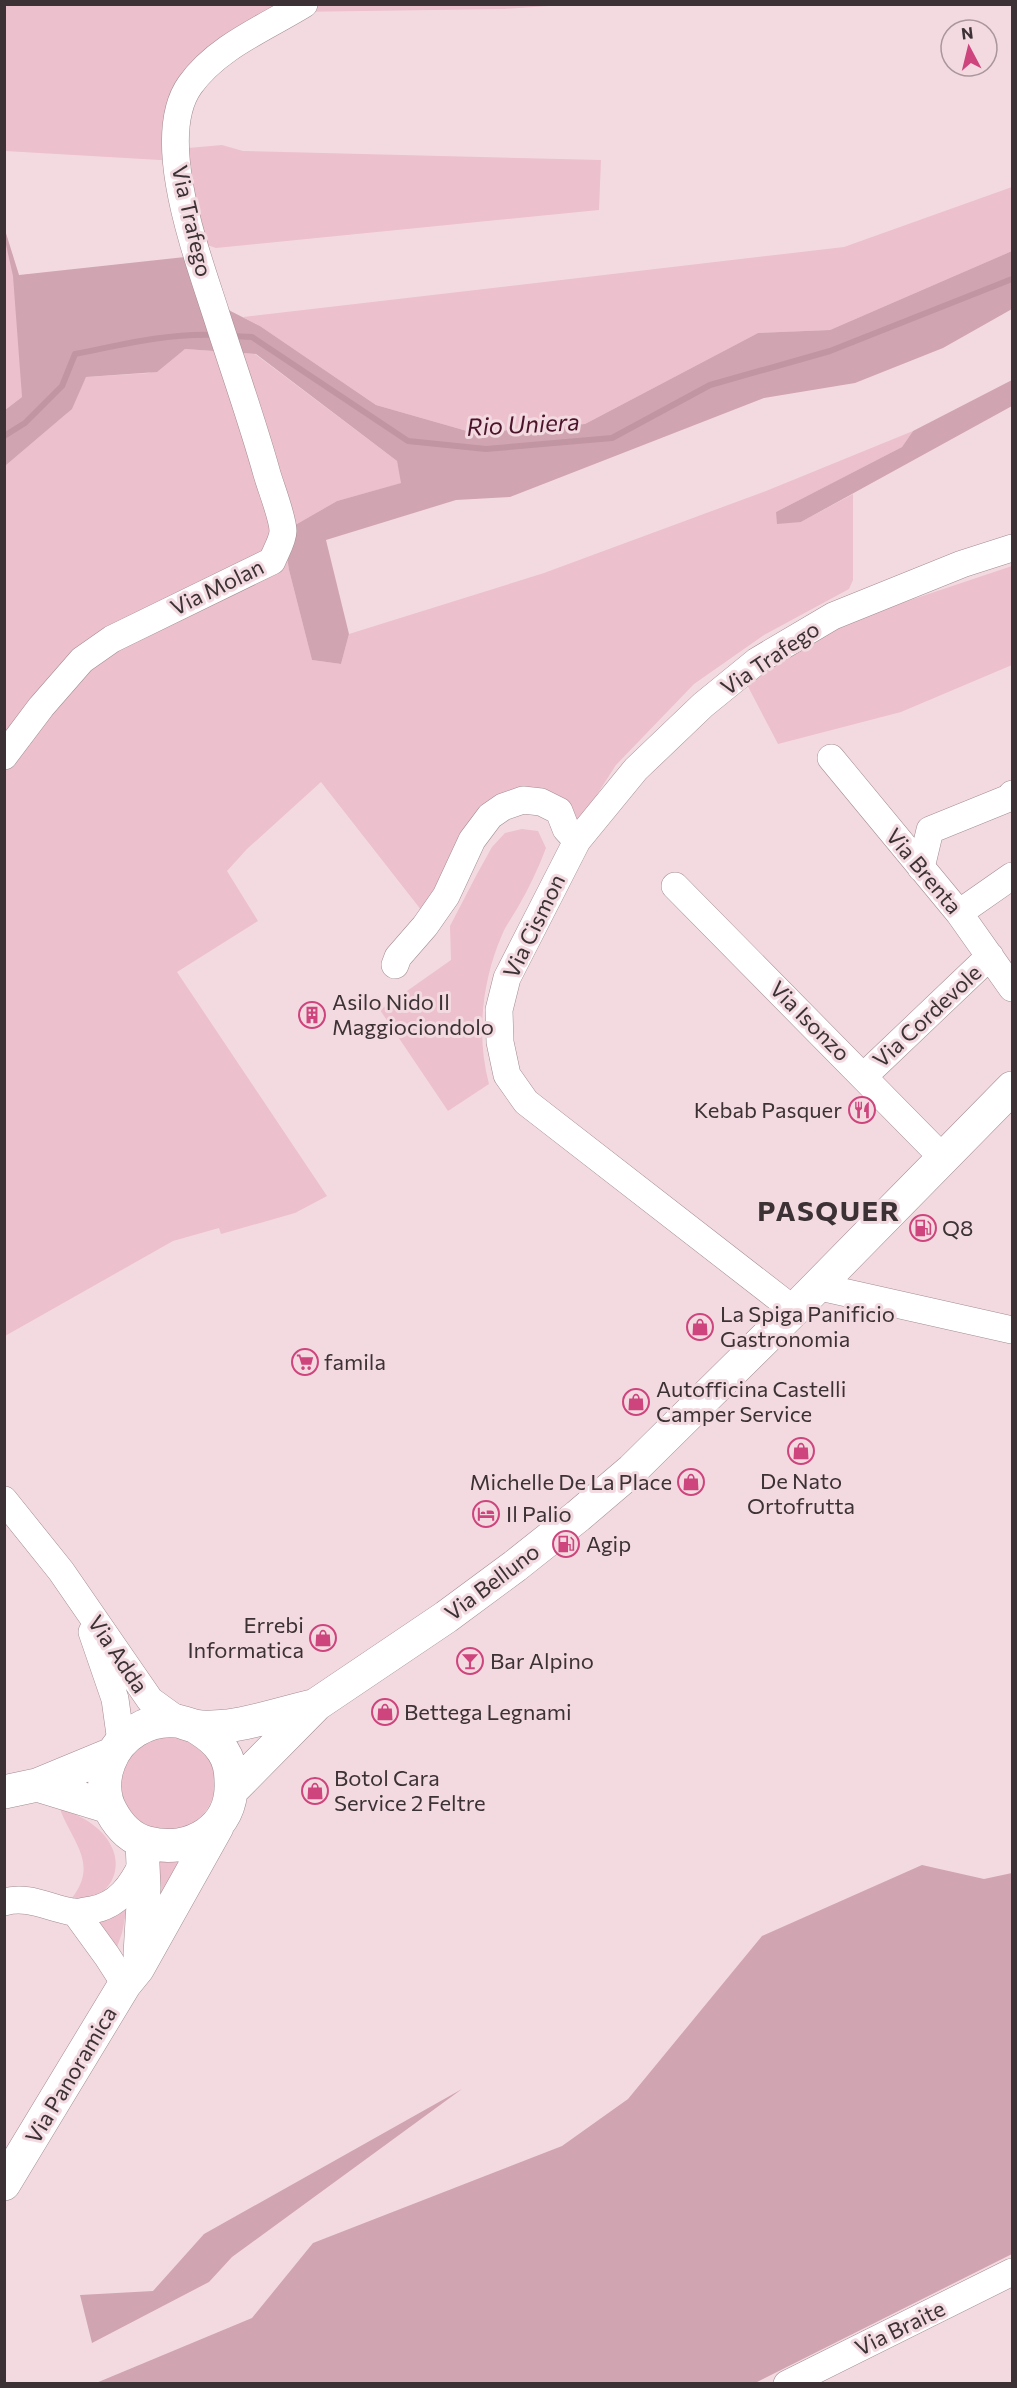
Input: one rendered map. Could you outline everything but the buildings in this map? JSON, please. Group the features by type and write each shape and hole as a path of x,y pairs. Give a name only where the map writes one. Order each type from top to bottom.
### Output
{"main road":[{"name":"Via Belluno","path":"143,1852 185,1845 205,1836 226,1805 317,1704 446,1617 578,1516 632,1470 794,1310 1012,1088"},
{"name":"Via Belluno","path":"4,1792 37,1785 117,1748 143,1726 161,1721 226,1726 317,1704"},
{"path":"188,1724 212,1738 224,1753 231,1771 226,1805"},
{"path":"117,1748 106,1771 105,1789 109,1807 143,1852"},
{"path":"37,1785 109,1807"},
{"name":"Via Panoramica","path":"4,2184 131,1976 226,1805"},
{"name":"Via Panoramica","path":"131,1976 143,1921 143,1852"}],"street":[{"name":"Via Trafego","path":"218,320 183,200 177,161 177,115 182,97 203,69 221,54 304,4"},
{"name":"Via Molan","path":"4,756 42,706 82,660 90,654 112,639 272,561 283,532 262,455 218,320"},
{"name":"Via Trafego","path":"577,841 636,770 703,705 757,662 833,616 962,564 1012,548"},
{"name":"Via Brenta","path":"831,758 959,913 1012,988"},
{"path":"921,868 930,830 1009,798 1012,794"},
{"path":"395,965 398,957 425,926 446,896 472,840 490,816 503,807 523,800 541,802 559,811 566,829 577,841"},
{"name":"Via Cismon","path":"577,841 507,978 499,1010 500,1042 507,1075 526,1102 794,1310"},
{"path":"959,913 1012,876"},
{"name":"Via Isonzo","path":"675,886 943,1158"},
{"name":"Via Cordevole","path":"864,1076 990,956"},
{"path":"816,1286 1012,1330"},
{"name":"Via Adda","path":"4,1500 65,1578 150,1700 188,1724"},
{"name":"Via Adda","path":"65,1578 92,1631 109,1678 119,1717 117,1748"},
{"path":"4,1902 14,1900 40,1902 75,1912 103,1908 122,1896 135,1880 143,1852"},
{"path":"75,1912 107,1956 131,1976"},
{"name":"Via Braite","path":"787,2384 1012,2272"}],"shaded area":[{"path":"4,5 563,5 504,9 292,12 190,85 177,149 222,145 243,151 601,160 599,210 216,248 193,240 177,161 5,151"},
{"path":"1012,187 1012,251 830,330 758,333 585,424 474,433 376,405 260,326 243,317 844,247"},
{"path":"4,227 19,276 22,397 5,410"},
{"path":"4,227 19,275 185,257 207,299 260,326 376,405 474,433 585,424 758,333 830,330 1012,251 1012,309 943,348 855,383 764,398 510,497 456,500 326,540 349,634 341,664 312,660 289,570 283,532 337,501 401,483 397,461 256,354 185,349 157,372 86,377 72,409 5,466 5,410 22,397 13,276"},
{"path":"185,349 255,354 397,461 402,483 337,501 283,532 289,570 312,660 341,664 349,634 544,573 766,491 913,431 902,447 776,512 801,522 853,494 853,580 849,589 764,635 694,684 616,765 587,810 566,829 559,811 503,807 429,920 321,782 247,849 227,871 258,921 177,972 327,1196 295,1213 221,1234 219,1228 173,1241 5,1336 5,466 66,414 86,377 149,373"},
{"path":"1012,380 1012,406 801,522 777,524 776,512 902,447 913,431"},
{"path":"1012,566 1012,665 901,712 778,744 744,679 833,626"},
{"path":"522,829 538,831 546,848 530,886 504,931 490,971 482,1027 489,1084 448,1111 380,1010 451,960 450,926 477,874 492,847 505,833"},
{"path":"168,1736 186,1740 201,1750 211,1765 215,1783 211,1801 201,1816 186,1826 168,1830 150,1826 135,1816 125,1801 121,1783 125,1765 135,1750 150,1740"},
{"path":"60,1809 76,1815 98,1829 113,1850 116,1860 112,1880 107,1888 92,1898 72,1898 80,1885 83,1863 81,1853"},
{"path":"184,1859 145,1927 146,1860"},
{"path":"922,1865 984,1879 1012,1873 1012,2254 755,2383 96,2383 252,2318 313,2243 562,2146 628,2099 762,1936"},
{"path":"128,1903 122,1933 116,1950 92,1915"},
{"path":"462,2089 232,2257 209,2282 92,2343 80,2295 153,2291 204,2234"}],"waterway":[{"name":"Rio Uniera","path":"231,336 252,337 408,441 486,449 612,438 710,385 830,351 1012,279"},
{"name":"Rio Uniera","path":"4,436 25,423 62,386 75,354 162,338 215,335"}],"place":[{"name":"Asilo Nido Il Maggiociondolo","path":"312,1015"},
{"name":"Kebab Pasquer","path":"862,1110"},
{"name":"Q8","path":"923,1228"},
{"name":"La Spiga Panificio Gastronomia","path":"700,1327"},
{"name":"famila","path":"305,1362"},
{"name":"Autofficina Castelli Camper Service","path":"636,1402"},
{"name":"De Nato Ortofrutta","path":"801,1451"},
{"name":"Michelle De La Place","path":"691,1482"},
{"name":"Il Palio","path":"486,1514"},
{"name":"Agip","path":"566,1544"},
{"name":"Errebi Informatica","path":"323,1638"},
{"name":"Bar Alpino","path":"470,1661"},
{"name":"Bettega Legnami","path":"385,1712"},
{"name":"Botol Cara Service 2 Feltre","path":"315,1791"}],"district":[{"name":"PASQUER","path":"829,1211"}]}
